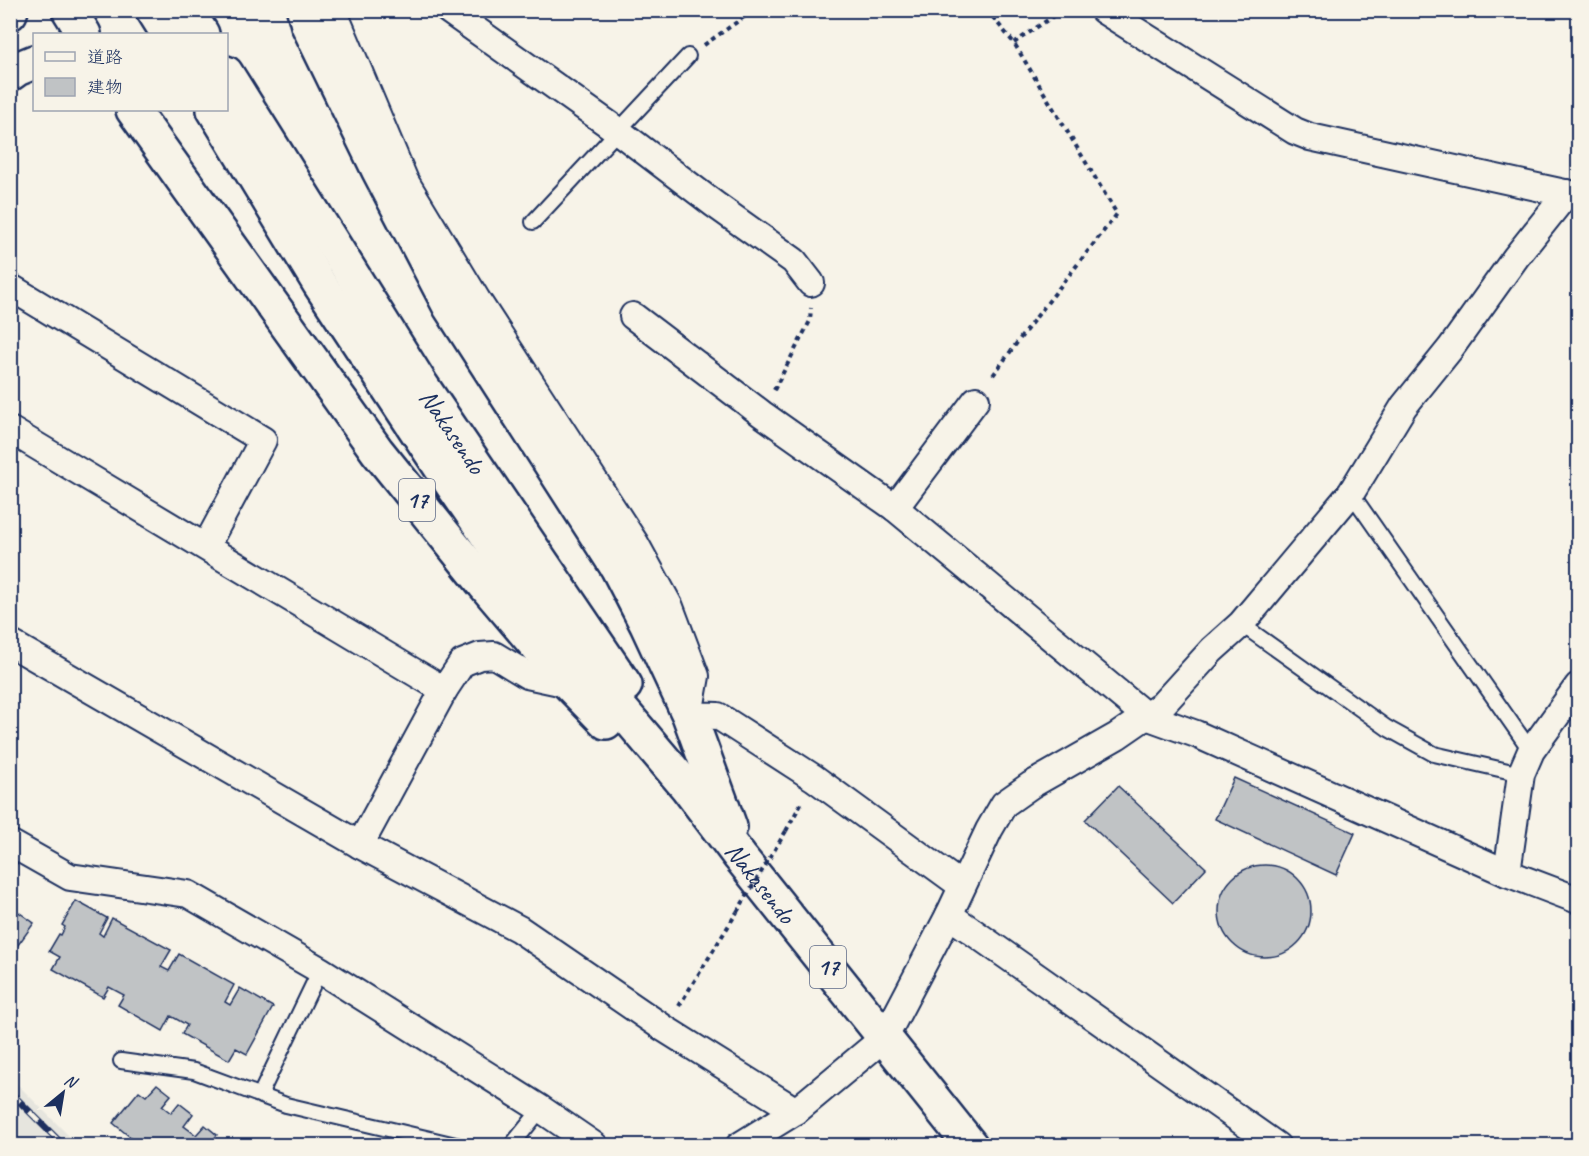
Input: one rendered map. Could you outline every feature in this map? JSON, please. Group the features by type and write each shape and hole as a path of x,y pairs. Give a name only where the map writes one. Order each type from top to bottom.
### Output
{"highway":[{"path":"69,10 83,33"},
{"path":"153,10 167,33"},
{"path":"187,10 201,33"},
{"path":"304,10 308,25 378,169 450,307 617,567 647,625 689,714 740,857"},
{"path":"10,74 33,62"},
{"name":"Nakasendo","path":"228,77 422,386 626,686 687,787"},
{"name":"17","path":"134,111 377,451 484,584 569,684 740,857"},
{"name":"Nakasendo","path":"215,111 319,283 447,477 547,621 687,787 740,857 971,1146"}],"street":[{"path":"333,10 405,181 477,300 635,543 670,607 696,676 689,714 718,716 814,778 962,886"},
{"path":"448,10 618,131 794,261 811,283"},
{"path":"739,1146 796,1110 885,1037 1004,804 1031,785 1117,736 1162,705 1212,650 1241,624 1351,493 1404,406 1450,349 1516,257 1573,194 1311,137 1295,131 1103,10"},
{"path":"10,287 263,440 206,546"},
{"path":"633,316 762,414 895,508 1146,716 1196,734 1507,873 1578,900"},
{"path":"895,508 976,400"},
{"path":"10,430 444,690"},
{"path":"10,643 360,845 519,929 665,1029 796,1110"},
{"path":"360,845 444,690 462,663 480,656 494,655 526,675 569,684"},
{"path":"1507,873 1526,763 1578,686"},
{"path":"10,843 70,877 188,894 320,970 541,1109 595,1146"},
{"path":"949,915 1277,1146"}],"lane":[{"path":"533,222 688,56"},
{"path":"1351,493 1526,763"},
{"path":"1241,624 1387,728 1434,754 1526,763"},
{"path":"260,1095 320,970"},
{"path":"121,1061 194,1071 286,1105 460,1146"},
{"path":"511,1146 541,1109"}],"path":[{"path":"688,56 754,10"},
{"path":"976,400 1030,325 1117,214 1014,43 987,10"},
{"path":"1014,43 1062,10"},
{"path":"762,414 810,321 811,283"},
{"path":"665,1029 786,831 814,778"}],"shaded area":[{"path":"11,1078 78,1145 11,1145"}],"building":[{"path":"1234,778 1355,833 1336,875 1215,819"},
{"path":"1118,786 1206,868 1173,903 1085,820"},
{"path":"1265,865 1283,868 1298,878 1308,893 1311,911 1308,929 1298,944 1283,954 1265,957 1247,954 1232,944 1222,929 1219,911 1222,893 1232,878 1247,868"},
{"path":"76,901 107,918 99,933 103,936 112,918 171,950 161,967 169,971 179,954 234,985 225,1002 230,1005 240,988 273,1007 247,1054 236,1048 229,1060 182,1034 187,1025 171,1016 163,1031 118,1005 124,995 109,987 103,997 53,969 60,957 49,951 59,934 61,935 65,927 62,925"},
{"path":"10,906 34,923 10,956"},
{"path":"157,1084 171,1095 162,1106 171,1113 179,1103 193,1114 184,1126 196,1135 205,1125 217,1135 209,1146 141,1146 113,1123 139,1091 146,1096"}],"railway":[{"path":"10,1092 64,1146"},
{"path":"10,1137 19,1146"}]}
